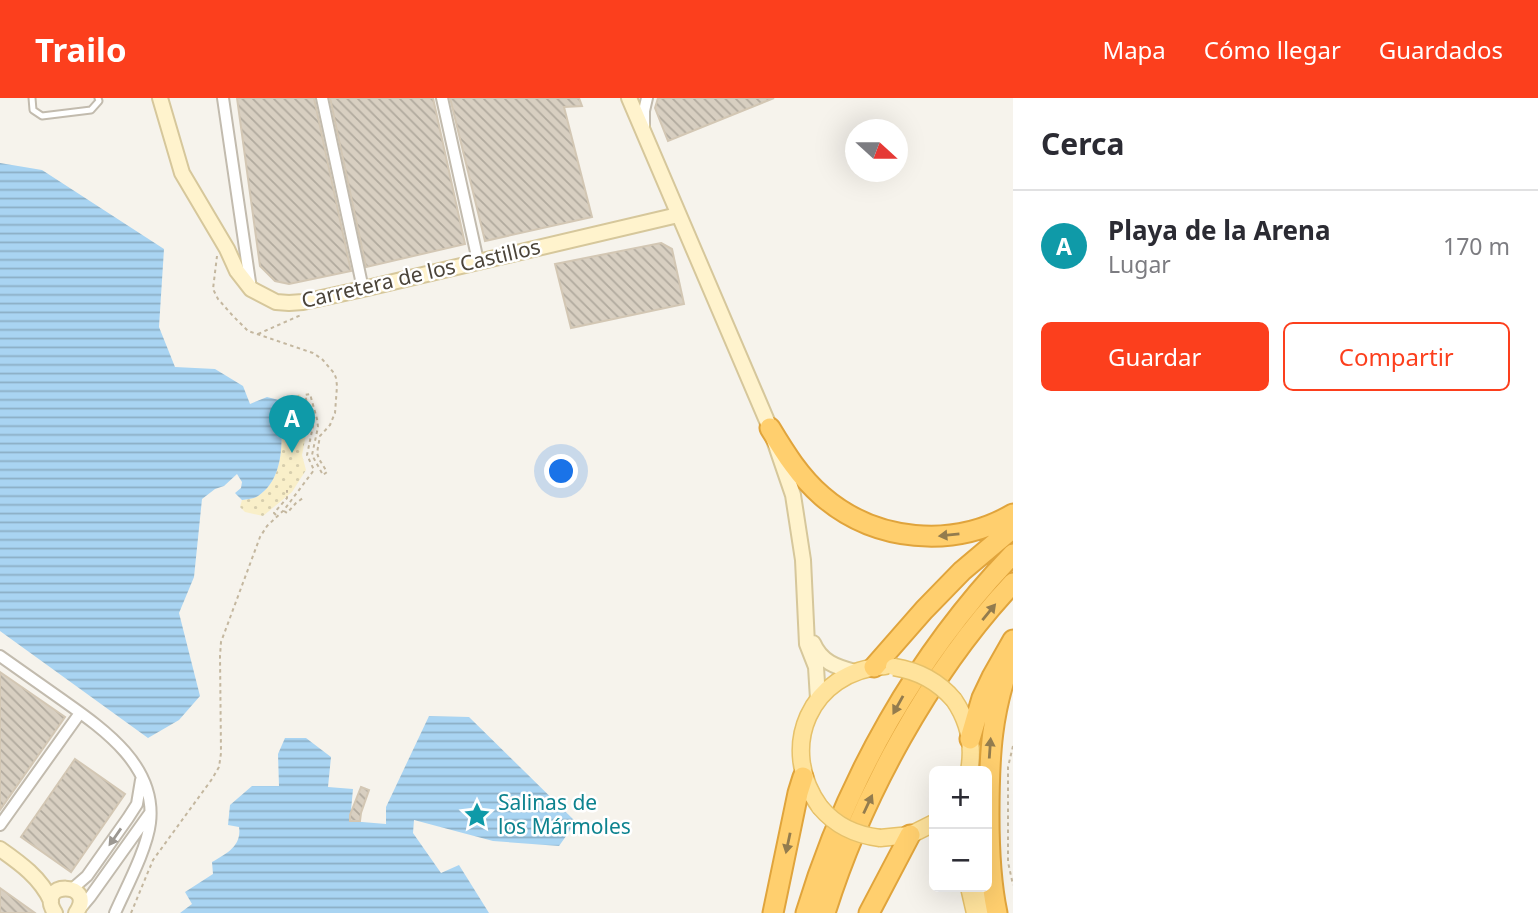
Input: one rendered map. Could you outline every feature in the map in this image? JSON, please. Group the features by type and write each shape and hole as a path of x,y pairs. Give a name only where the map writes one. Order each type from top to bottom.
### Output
{"highway":[{"path":"770,428 792,462 822,496 839,509 872,526 919,536 945,536 968,533 1013,514"},
{"path":"864,670 961,571 1013,528"},
{"path":"806,913 818,874 849,799 903,696 956,620 1013,554"},
{"path":"825,913 835,882 893,752 970,634 1013,583"},
{"path":"970,739 982,698 1013,640"},
{"path":"997,913 989,868 989,773 995,711 1013,654"},
{"path":"774,913 803,777"},
{"path":"869,913 925,830"}],"main road":[{"path":"160,98 182,173 237,271 251,289"},
{"path":"629,98 770,428 793,495 803,560 807,644 817,677 818,699"},
{"name":"Carretera de los Castillos","path":"251,289 276,302 303,302 678,215"},
{"path":"806,629 816,651 832,666 864,670 894,667 914,671 940,686 954,701 966,723 971,751 970,766"},
{"path":"864,670 841,679 829,688 818,699 807,720 801,742 801,765 807,788 820,807 842,827 860,835 880,838 925,830"},
{"path":"0,849 76,892 80,900 76,913"},
{"path":"19,862 40,882 53,909"},
{"path":"53,909 55,893 63,888 70,889"},
{"path":"970,892 975,913"},
{"path":"983,892 989,913"}],"street":[{"path":"223,98 251,289"},
{"path":"322,98 363,289"},
{"path":"442,98 478,261"},
{"path":"643,133 647,98"},
{"path":"0,656 113,738 142,777 150,801 150,826 115,913"},
{"path":"0,825 80,713"},
{"path":"70,889 87,876 137,804 142,777"},
{"path":"76,913 151,811"}],"lane":[{"path":"32,98 33,110 42,116 91,110 99,101 98,98"}],"path":[{"path":"131,913 153,860 219,767 221,642 260,537 314,471 307,455 313,426 305,395 310,394 317,419 312,455 323,475 327,472 317,453 320,436 333,420 335,413 336,378 329,366 313,353 248,331 218,299 213,289 217,251"},
{"path":"257,334 307,312 303,302"},
{"path":"277,516 274,513 288,498 288,490"},
{"path":"284,510 287,513 303,498"},
{"path":"1013,746 1008,768 1007,862 1013,885"}],"sand":[{"path":"300,394 308,424 302,455 306,470 292,492 263,516 245,512 240,507 242,500 256,497 268,487 279,465 282,438 279,400 286,401"}],"water":[{"path":"0,163 42,170 164,249 159,327 175,367 215,369 243,386 250,404 267,397 279,400 281,452 279,465 268,487 256,497 242,500 235,493 241,488 242,482 237,474 224,486 202,499 194,577 179,613 200,696 179,720 148,738 0,631"},
{"name":"Salinas de los Mármoles","path":"429,716 469,717 576,822 559,846 493,841 414,820 413,833 441,873 459,865 489,913 180,913 192,904 185,892 213,874 212,862 232,849 238,839 239,827 228,825 230,805 252,786 279,786 278,754 285,738 306,738 331,757 328,787 353,789 350,821 386,824 386,807"}],"building":[{"path":"237,98 314,98 351,271 289,284 275,281 260,266"},
{"path":"330,98 433,98 465,244 366,267"},
{"path":"450,98 579,98 582,106 564,107 592,217 485,241"},
{"path":"658,98 774,98 668,141 655,108"},
{"path":"661,243 672,249 684,304 571,328 555,264"},
{"path":"0,672 65,717 0,810"},
{"path":"75,759 125,794 71,872 21,837"},
{"path":"361,787 369,790 360,821 350,821 350,815"},
{"path":"0,888 35,913 0,913"}],"place":[{"name":"Playa de la Arena","path":"292,453"},
{"name":"Salinas de los Mármoles","path":"477,815"}]}
